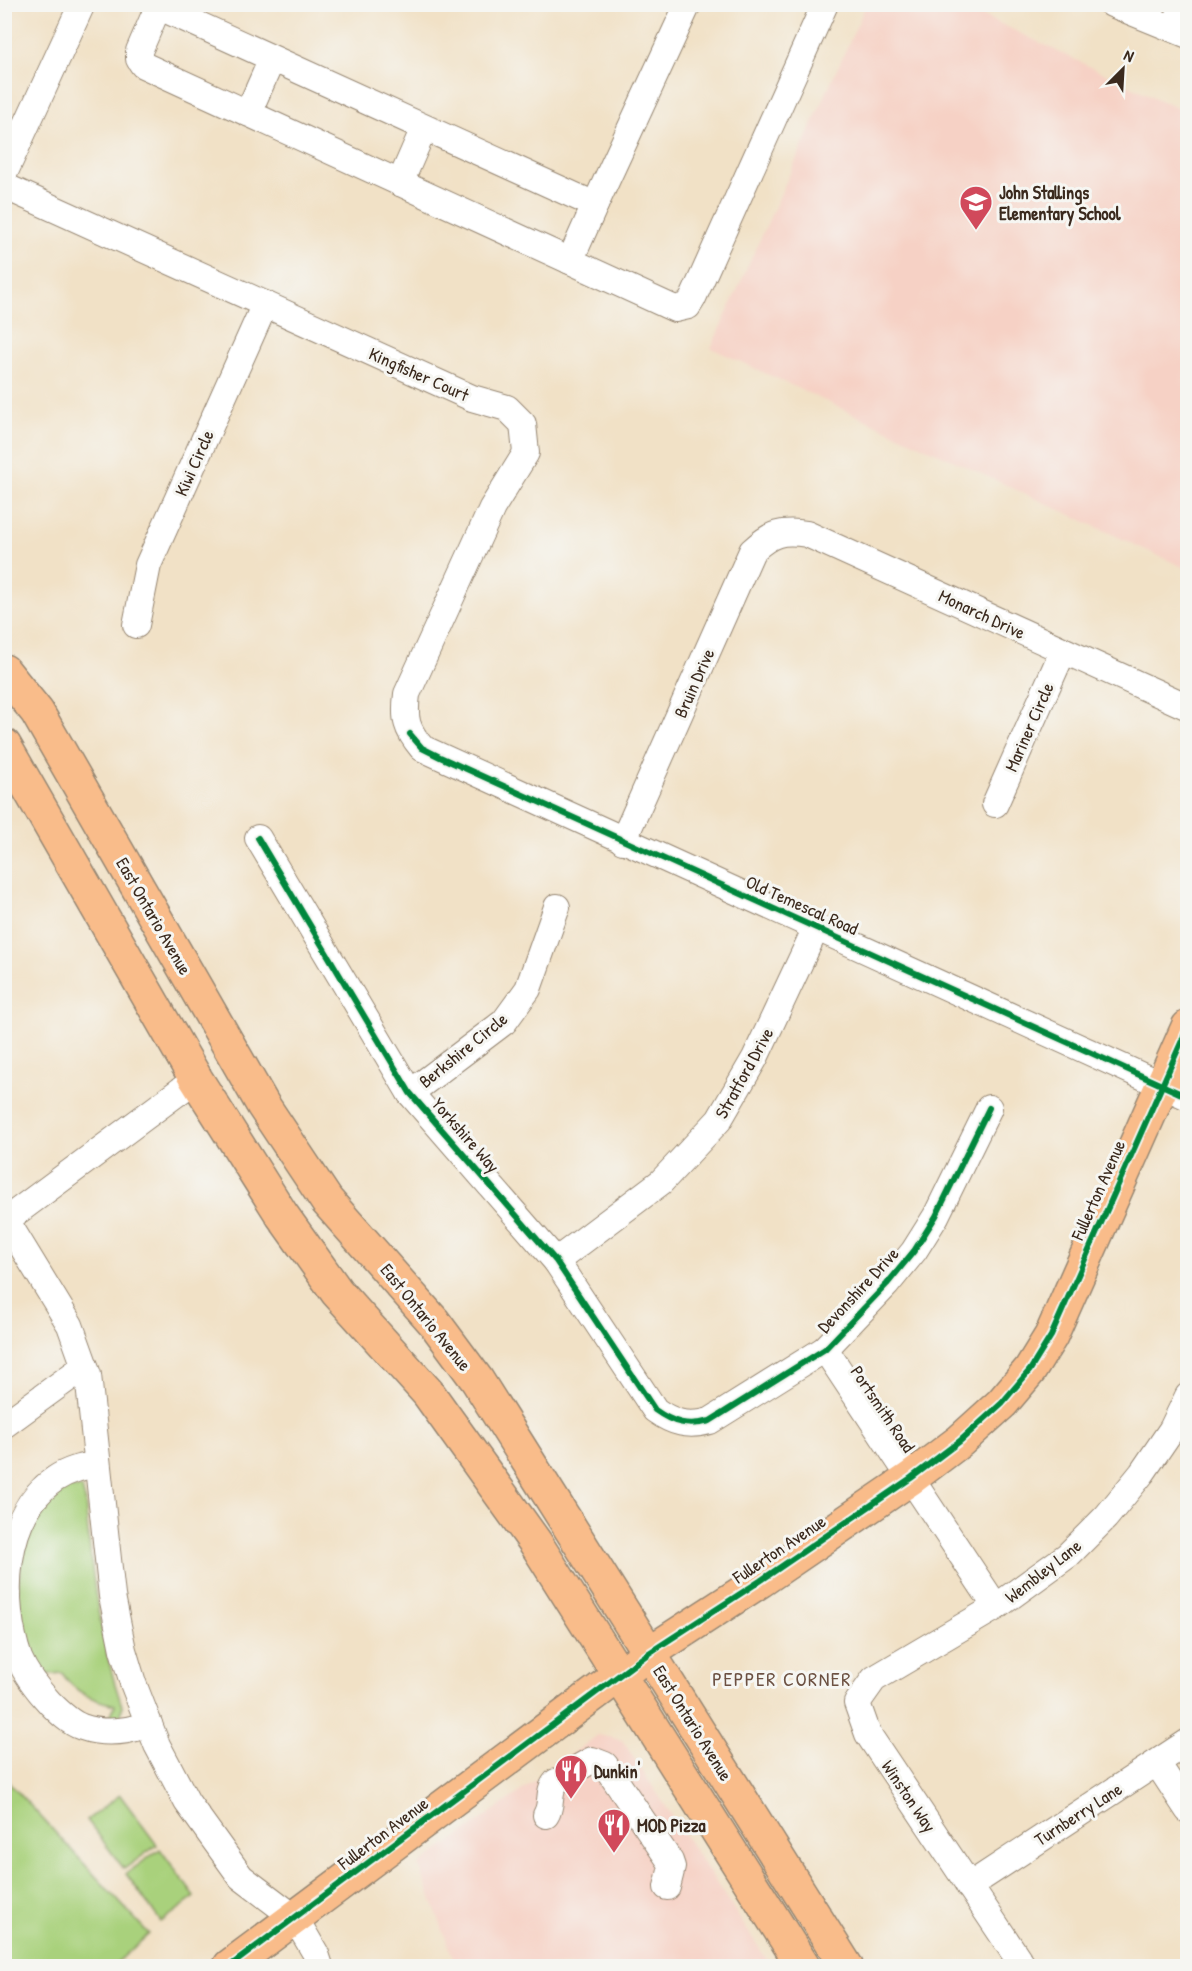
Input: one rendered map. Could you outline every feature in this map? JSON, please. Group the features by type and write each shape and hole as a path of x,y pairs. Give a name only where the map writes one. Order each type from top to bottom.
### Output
{"main road":[{"name":"East Ontario Avenue","path":"4,670 37,712 263,1105 327,1201 434,1322 477,1380 846,1966"},
{"name":"East Ontario Avenue","path":"4,745 188,1084 337,1292 428,1393 535,1542 802,1966"},
{"name":"Fullerton Avenue","path":"230,1966 649,1653 911,1478 960,1441 1002,1403 1030,1370 1051,1336 1174,1090 1188,1027"}],"street":[{"path":"4,174 82,4"},
{"path":"570,261 688,4"},
{"path":"596,205 156,6 139,51 139,59 143,65 675,309 688,306 825,4"},
{"path":"1112,4 1180,32 1184,4"},
{"path":"248,113 272,59"},
{"path":"400,183 424,128"},
{"name":"Kingfisher Court","path":"4,186 472,398 507,408 523,424 526,453 492,508 408,694 404,715 410,734"},
{"name":"Kiwi Circle","path":"136,625 148,565 265,304"},
{"name":"Monarch Drive","path":"775,534 791,531 807,534 1188,707"},
{"name":"Bruin Drive","path":"623,841 752,552 775,534"},
{"name":"Mariner Circle","path":"995,804 1063,651"},
{"name":"Old Temescal Road","path":"410,734 422,748 1174,1090"},
{"name":"Yorkshire Way","path":"258,838 410,1093 556,1261 656,1410 669,1420 683,1424"},
{"name":"Berkshire Circle","path":"410,1093 504,1022 528,989 557,907"},
{"name":"Stratford Drive","path":"556,1261 661,1182 719,1120 755,1058 816,928"},
{"path":"188,1084 5,1221 70,1325 88,1375 112,1596 123,1650 157,1745 187,1802 241,1877 296,1918 320,1966"},
{"name":"Devonshire Drive","path":"683,1424 697,1425 710,1421 825,1349 887,1284 914,1251 936,1216 989,1108"},
{"name":"Portsmith Road","path":"825,1349 996,1607"},
{"path":"4,1425 85,1366"},
{"name":"Wembley Lane","path":"857,1702 874,1679 996,1607 1068,1556 1106,1517 1142,1473 1172,1429 1188,1396"},
{"path":"97,1464 74,1469 54,1479 41,1491 24,1513 11,1548 6,1577 12,1664 60,1713 80,1727 103,1732 128,1731 149,1724"},
{"name":"Winston Way","path":"857,1702 868,1734 1023,1966"},
{"name":"Turnberry Lane","path":"969,1886 1188,1742"},
{"path":"546,1815 550,1806 551,1787 562,1777 592,1760 605,1764 670,1861 672,1867 667,1887"},
{"path":"1157,1763 1188,1810"}],"shaded area":[{"name":"John Stallings Elementary School","path":"866,5 961,5 1187,113 1187,569 711,348"},
{"path":"598,1735 622,1740 771,1966 456,1966 419,1865"}],"green space":[{"path":"63,1488 82,1488 85,1500 93,1578 102,1630 122,1706 118,1720 111,1721 110,1717 115,1705 99,1701 78,1691 62,1673 43,1675 25,1638 20,1617 18,1596 23,1555 39,1517"},
{"path":"4,1777 149,1934 113,1966 5,1966"},
{"path":"120,1795 157,1845 124,1869 87,1820"},
{"path":"160,1849 195,1897 161,1922 126,1874"}],"cycle path":[{"path":"410,734 422,748 440,757 1188,1097"},
{"path":"258,838 410,1093 556,1261 655,1410 675,1421 688,1424 710,1421 825,1349 887,1284 914,1251 936,1216 989,1108"},
{"path":"230,1966 649,1653 911,1478 960,1441 1002,1403 1030,1370 1051,1336 1188,1027"}],"place":[{"name":"John Stallings Elementary School","path":"976,231"},
{"name":"Dunkin'","path":"571,1800"},
{"name":"MOD Pizza","path":"614,1854"}],"district":[{"name":"PEPPER CORNER","path":"782,1678"}]}
